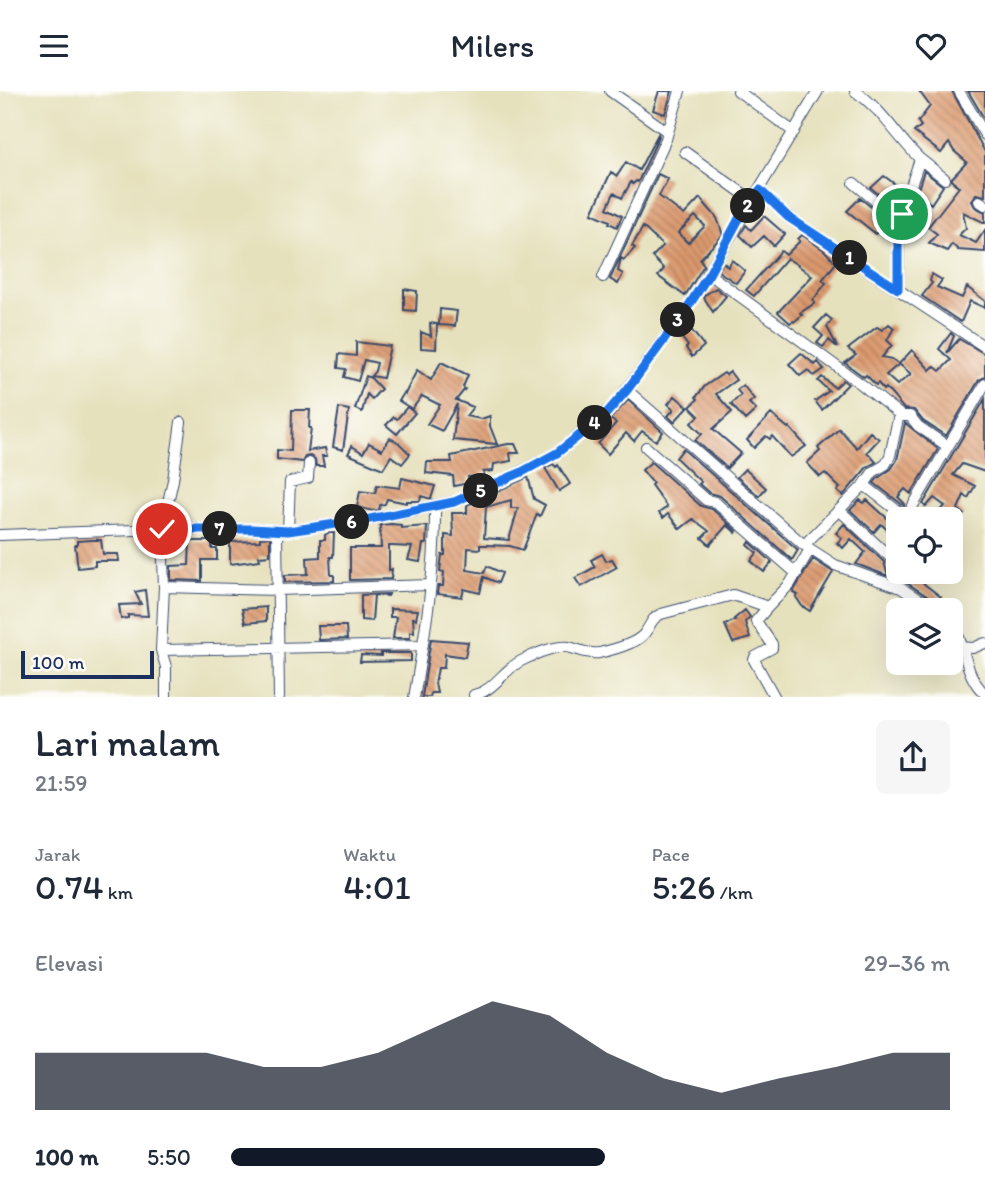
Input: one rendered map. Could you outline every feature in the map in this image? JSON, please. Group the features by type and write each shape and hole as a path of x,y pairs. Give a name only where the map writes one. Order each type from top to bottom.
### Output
{"street":[{"path":"610,91 668,132"},
{"path":"603,277 668,132 680,91"},
{"path":"738,91 794,132"},
{"path":"0,535 162,529 283,531 370,519 454,502 493,486 557,453 605,415 627,390 686,310 818,91"},
{"path":"855,91 880,111 902,142 945,179"},
{"path":"959,91 985,135"},
{"path":"685,152 752,200"},
{"path":"898,289 899,221 920,159"},
{"path":"854,183 899,221"},
{"path":"760,190 788,217 985,347"},
{"path":"709,274 861,384 900,416 910,416 947,446"},
{"path":"864,485 906,516 985,384"},
{"path":"627,390 807,547 835,565 897,587 915,598"},
{"path":"774,697 754,659 772,648 756,621 790,585 807,547 873,472 888,461 900,416"},
{"path":"166,697 166,667 161,650 164,587 162,529 173,480 181,422"},
{"path":"646,447 706,500 715,502 797,574"},
{"path":"279,697 278,590 283,531 290,482 307,478 309,463"},
{"path":"414,697 436,530 435,505"},
{"path":"839,510 890,557 897,587"},
{"path":"164,587 278,590 430,585"},
{"path":"474,695 486,691 509,669 522,661 554,649 567,647 594,653 634,641 644,634 654,617 661,614 733,595 768,607"},
{"path":"963,647 973,648 985,643"},
{"path":"161,650 423,645"},
{"path":"963,652 973,679 985,694"}],"building":[{"path":"659,91 672,91 665,114 653,110"},
{"path":"919,91 952,91 985,152 985,196 976,194 972,201 975,207 985,212 985,223 963,212 966,228 959,235 976,243 985,230 985,252 958,250 952,244 947,251 929,243 937,234 928,227 959,187 952,178 967,162 949,143 941,153 914,132 921,126 918,122 930,106"},
{"path":"968,91 985,91 985,120"},
{"path":"658,134 638,182 631,182 622,198 614,193 607,208 622,216 617,227 592,213 611,172 617,176 626,162 639,170"},
{"path":"924,171 943,186 931,204 917,192"},
{"path":"658,174 668,179 659,196 684,215 700,198 717,218 723,235 700,259 704,265 685,296 658,276 664,269 652,257 663,246 643,227 632,246 635,248 624,260 621,258 618,271 623,274 618,284 610,279","holes":["695,216 705,226 688,243 678,233"]},
{"path":"884,176 902,189 895,208 871,188"},
{"path":"860,198 886,219 876,234 847,211"},
{"path":"764,216 785,234 774,246 764,236 752,247 740,235 746,225 751,230"},
{"path":"802,235 824,250 836,263 822,280 826,283 813,300 815,303 790,323 778,312 812,276 799,266 787,258 754,296 746,290 781,251 786,255 800,241 798,239"},
{"path":"732,260 745,271 736,283 718,271 723,262 728,267"},
{"path":"932,274 942,280 937,287 962,298 967,287 985,301 985,308 970,301 961,322 959,321 922,296 932,283"},
{"path":"716,288 726,296 713,312 703,296"},
{"path":"404,289 417,291 416,311 404,310"},
{"path":"440,309 457,311 455,326 439,325"},
{"path":"826,315 832,320 827,327 838,348 829,340 823,347 817,343 823,336 814,328"},
{"path":"430,323 437,324 436,349 421,348 421,332 431,336"},
{"path":"686,323 704,346 692,357 678,333"},
{"path":"889,324 894,328 887,340 892,345 882,357 899,364 912,350 930,370 934,366 940,371 951,360 939,349 951,333 954,336 947,353 959,339 985,354 985,377 979,380 946,436 923,421 914,410 904,409 886,388 884,390 878,383 876,385 866,375 864,377 845,363 856,355 848,349 877,327 882,330","holes":["899,364 911,374 897,385 886,375"]},
{"path":"356,342 390,346 383,378 371,376 377,363 364,360 358,381 344,377 346,369 338,368 339,354 356,356"},
{"path":"801,353 815,365 818,362 824,369 814,376 808,370 800,376 789,364"},
{"path":"441,362 468,375 463,387 465,389 456,400 473,407 466,416 481,419 490,416 490,426 497,444 453,440 457,404 442,431 427,424 440,405 422,396 412,409 399,401 417,370 431,380"},
{"path":"730,372 736,380 716,394 732,412 713,429 741,453 727,468 695,440 702,434 691,423 699,416 690,407 705,386"},
{"path":"366,376 381,389 372,399 367,394 362,412 355,409"},
{"path":"822,377 835,388 843,380 848,384 822,410 815,401 829,391 818,381"},
{"path":"743,385 754,399 749,403 756,410 745,420 731,404 741,395 737,390"},
{"path":"675,396 688,407 674,422 668,416 674,409 668,404"},
{"path":"985,399 985,472 962,464 953,475 975,486 968,498 964,495 959,507 944,507 934,498 926,507 923,504"},
{"path":"628,400 663,432 656,441 642,431 634,441 626,433 608,454 598,444 616,423 610,419"},
{"path":"407,407 415,413 397,434 386,425 394,417 397,419"},
{"path":"339,408 349,410 343,450 333,447"},
{"path":"292,410 310,410 308,451 325,448 327,456 322,456 324,466 316,466 315,459 310,456 305,457 302,462 277,459 277,450 291,451"},
{"path":"771,414 789,427 806,446 791,457 772,436 770,439 766,436 754,448 747,440"},
{"path":"905,423 938,449 911,494 905,489 898,497 904,506 874,483 891,469 897,460"},
{"path":"839,429 857,448 870,432 879,439 867,452 876,462 867,467 843,496 837,491 840,488 825,473 820,477 807,463 820,451 818,448"},
{"path":"390,438 410,454 402,464 391,456 383,469 348,454 352,446 363,453 369,443 382,450"},
{"path":"515,444 519,453 510,453 511,461 494,464 493,471 483,472 484,476 468,477 469,483 454,486 453,476 426,473 427,462 452,462 451,456"},
{"path":"683,449 798,550 792,560 720,496 709,493 699,484 701,482 676,458"},
{"path":"651,462 701,506 712,509 737,531 736,533 727,525 710,545 702,538 709,531 693,519 680,529 668,514 663,518 659,513 667,507 642,470"},
{"path":"553,464 556,467 558,465 570,484 559,491 545,468"},
{"path":"745,469 766,488 759,496 737,477"},
{"path":"528,477 534,499 545,505 540,516 537,514 523,550 510,546 486,545 480,545 480,549 468,548 467,570 484,573 487,566 502,573 498,583 484,577 480,593 464,589 462,597 437,594 438,586 443,586 444,572 440,571 442,555 445,555 445,535 453,536 452,513 467,513 467,505","holes":["511,500 511,508 518,508 509,540 484,538 486,507"]},
{"path":"402,478 435,486 431,499 421,496 420,501 407,503 387,499 385,504 380,505 379,510 373,511 357,507 360,491 375,493 377,485 400,488"},
{"path":"860,500 864,503 867,500 886,517 886,529 881,524 874,532 850,510"},
{"path":"844,524 884,562 886,575 856,564 865,552 851,539 843,548 837,543 842,538 836,533"},
{"path":"380,525 401,525 401,528 427,526 426,544 423,544 420,562 408,560 412,547 389,546 391,579 350,580 350,548 381,548"},
{"path":"328,533 334,533 333,557 330,557 334,581 285,582 285,575 308,574 307,558 320,557 320,540 325,540"},
{"path":"270,537 270,555 259,556 260,560 230,564 230,542 260,541 260,538"},
{"path":"101,540 103,554 118,554 119,561 95,561 95,566 78,568 75,545 77,541"},
{"path":"190,541 212,541 212,549 217,549 217,560 202,560 202,581 171,580 171,566 189,565"},
{"path":"750,542 772,562 764,572 751,561 757,553 748,545"},
{"path":"602,554 606,561 612,559 617,567 581,587 575,578 595,567 591,560"},
{"path":"813,559 833,572 810,611 802,606 796,597 798,595 793,592"},
{"path":"909,584 924,584 941,597 930,598"},
{"path":"145,590 148,616 128,615 128,618 121,619 119,605 141,604 135,592"},
{"path":"389,594 374,595 372,621 361,620 361,595"},
{"path":"266,607 266,621 245,623 242,609"},
{"path":"390,609 418,610 416,619 413,618 414,632 410,632 410,638 393,638 396,617 390,617"},
{"path":"745,610 750,617 745,622 750,638 733,643 725,625"},
{"path":"318,626 346,626 347,639 319,640"},
{"path":"431,639 468,642 465,657 445,654 444,668 438,668 435,683 437,693 422,697"},
{"path":"381,653 411,653 411,661 360,662 361,655 381,656"}],"route":[{"path":"162,529 288,531 370,519 454,502 493,486 557,453 614,406 686,310 741,215 760,190 788,217 898,289 898,232 902,214"}]}
